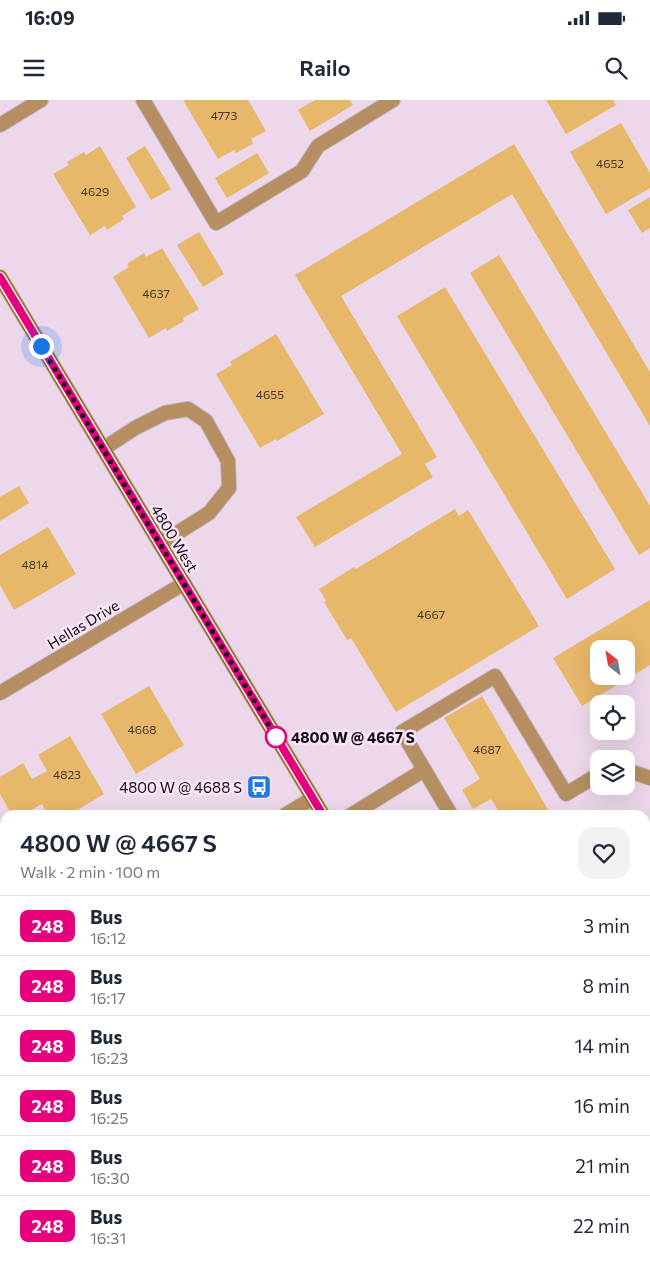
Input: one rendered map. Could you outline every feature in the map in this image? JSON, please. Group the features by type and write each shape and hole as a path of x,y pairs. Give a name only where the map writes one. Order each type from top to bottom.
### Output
{"main road":[{"name":"4800 West","path":"0,277 320,810"}],"street":[{"path":"0,125 41,100"},
{"path":"143,100 216,223 302,171 318,146 393,100"},
{"path":"102,449 135,428 165,413 188,409 206,421 228,461 229,488 209,513 160,544"},
{"name":"Hellas Drive","path":"0,693 183,584"},
{"path":"448,810 402,732 495,676 566,794 590,779"},
{"path":"359,810 424,770"},
{"path":"635,773 650,778"},
{"path":"293,810 313,798"}],"building":[{"path":"183,100 248,100 266,131 251,139 253,144 236,153 234,150 218,159"},
{"path":"315,100 350,100 353,105 310,131 298,110"},
{"path":"546,100 613,100 616,105 566,134"},
{"path":"621,123 650,173 650,188 606,214 570,152"},
{"path":"514,144 650,372 650,426 512,194 341,296 437,457 425,464 433,477 315,547 296,517 402,454 295,275"},
{"path":"100,146 136,207 122,216 124,219 107,230 105,226 90,235 53,174 69,165 67,162 84,152 86,155"},
{"path":"145,146 171,189 151,200 126,158"},
{"path":"257,153 269,173 227,198 215,178"},
{"path":"650,197 650,228 642,233 628,210"},
{"path":"199,232 224,274 203,287 177,245"},
{"path":"162,248 199,309 183,318 184,321 167,331 166,328 149,338 113,277 129,267 127,264 144,253 146,257"},
{"path":"499,255 650,506 650,548 639,555 470,273"},
{"path":"445,287 615,569 567,599 397,316"},
{"path":"276,334 324,414 277,441 276,439 260,448 216,374 232,365 230,362"},
{"path":"19,486 29,503 0,521 0,497"},
{"path":"455,509 459,516 468,510 539,626 396,712 351,638 347,640 324,602 326,601 319,589 354,567 356,569"},
{"path":"48,527 76,574 14,610 0,585 0,555"},
{"path":"650,600 650,665 635,674 635,640 590,640 590,685 617,685 600,695 590,695 590,701 582,706 553,658"},
{"path":"149,686 184,745 136,774 101,714"},
{"path":"482,696 548,810 498,810 491,799 473,809 462,790 480,779 444,718"},
{"path":"70,736 104,794 77,810 45,810 42,804 31,810 9,810 0,794 0,777 23,763 32,779 47,771 38,755"}],"bus line":[{"name":"248","path":"0,277 320,810"}],"place":[{"name":"4800 W @ 4667 S","path":"276,737"},
{"name":"4800 W @ 4688 S","path":"259,787"}],"route":[{"path":"41,346 276,737"}]}
